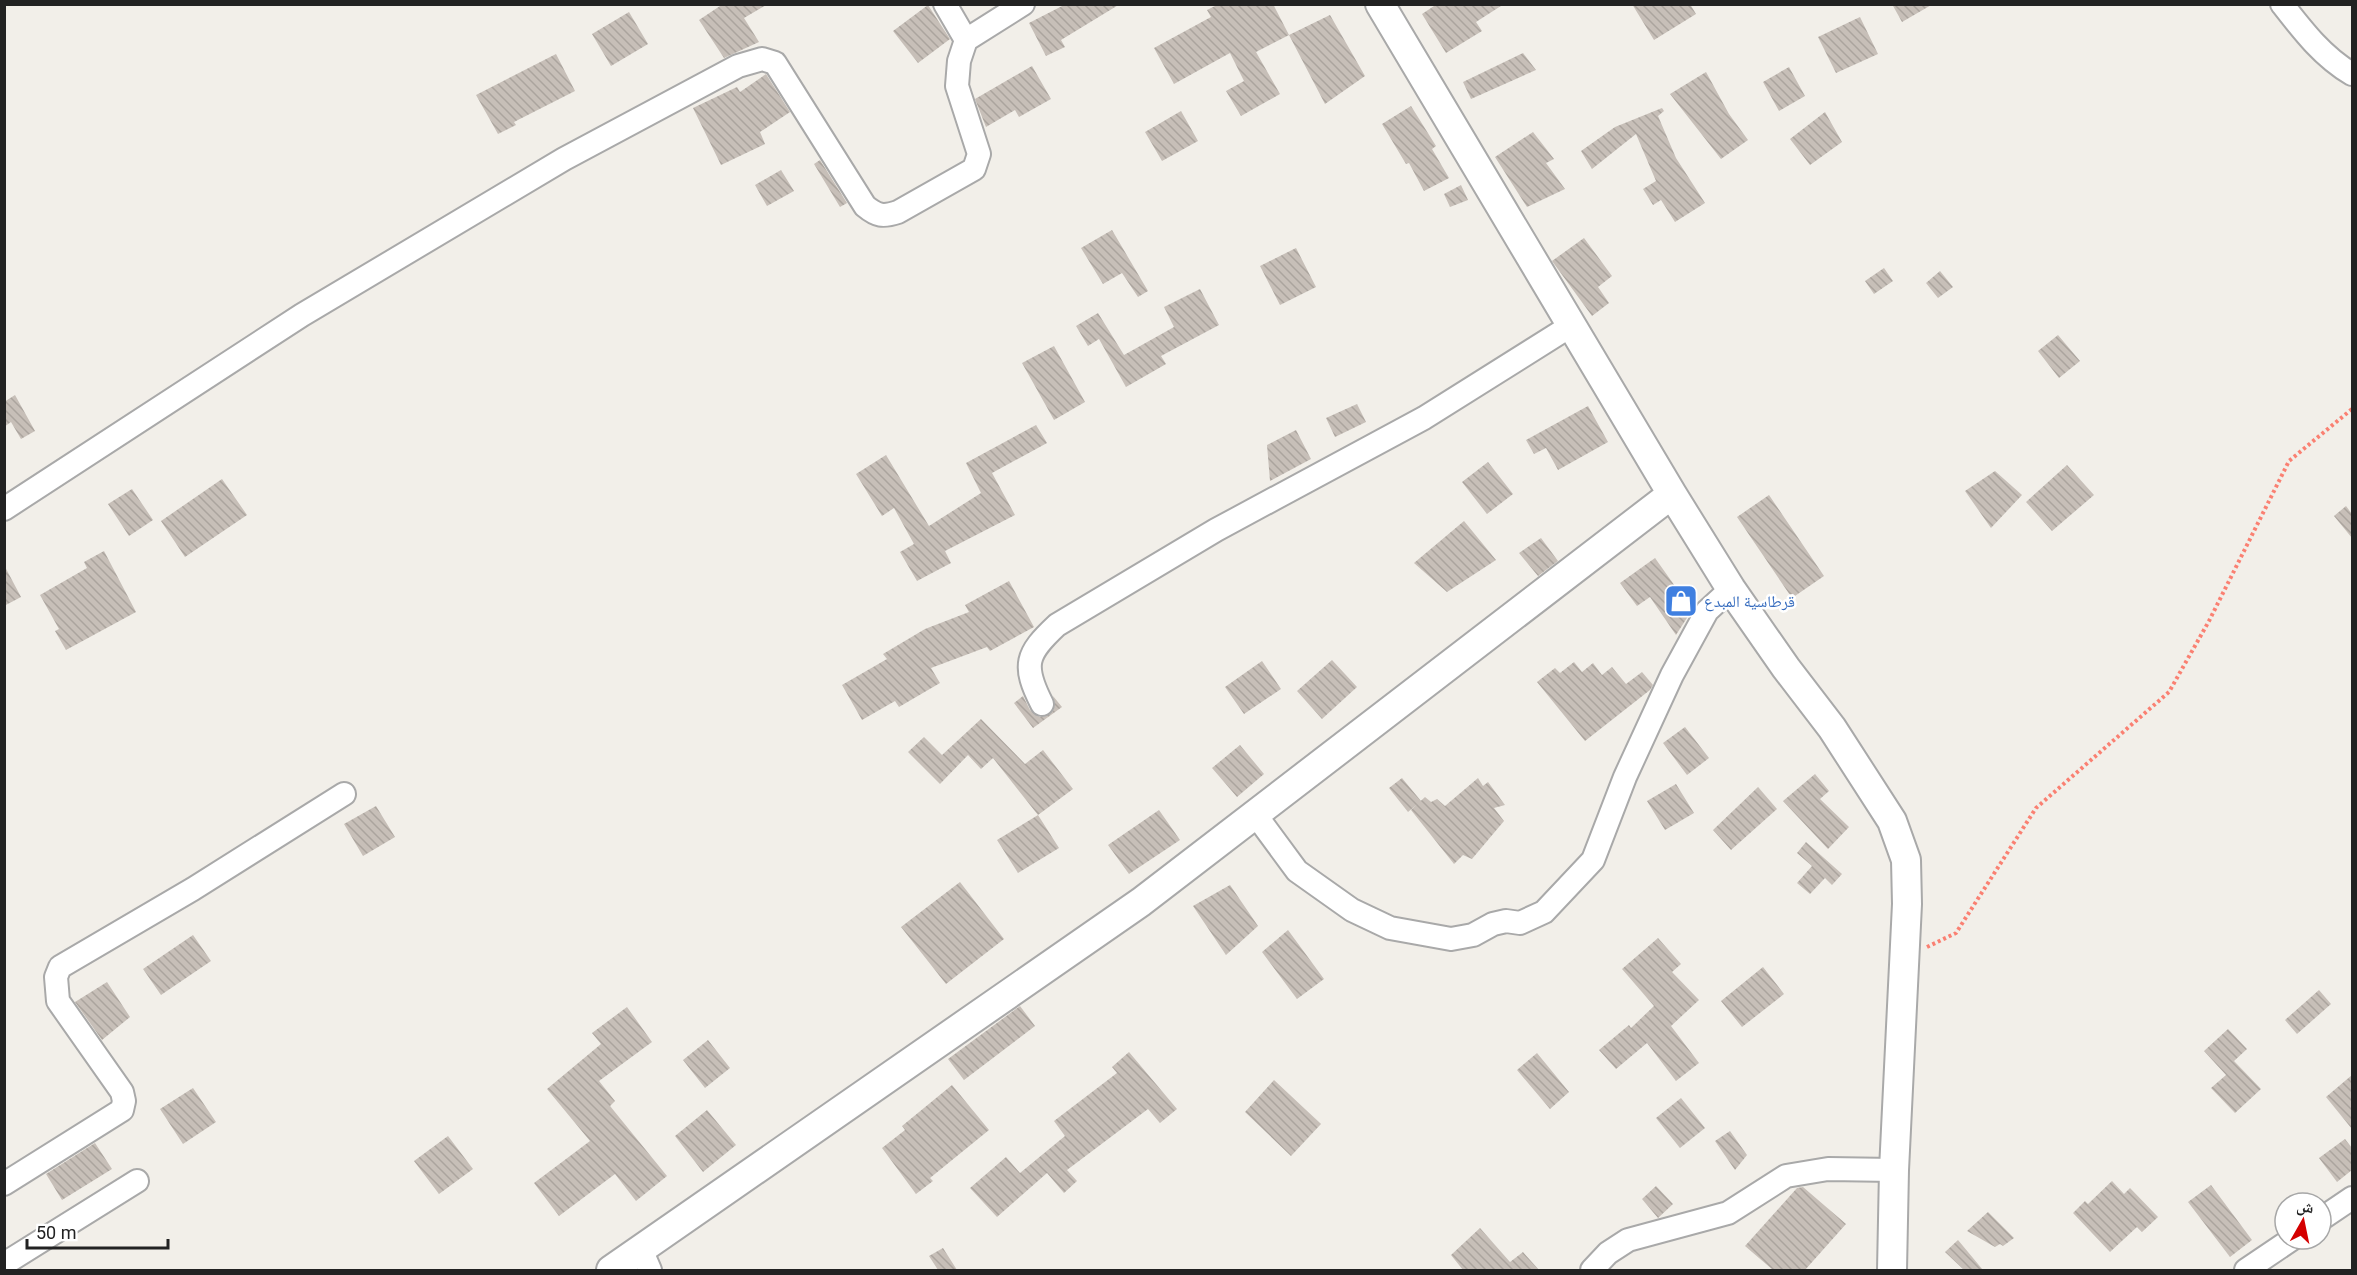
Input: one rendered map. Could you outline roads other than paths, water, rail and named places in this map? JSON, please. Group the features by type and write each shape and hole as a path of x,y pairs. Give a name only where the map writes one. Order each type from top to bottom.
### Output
{"street":[{"path":"945,4 966,40"},
{"path":"4,509 302,315 564,159 738,66 762,60 775,63 865,206 874,214 885,216 898,212 974,169 978,163 979,154 957,86 959,61 966,40 1023,4"},
{"path":"1380,4 1731,589 1786,668 1832,728 1892,822 1906,860 1905,958 1894,1170 1892,1270"},
{"path":"2282,4 2307,37 2339,66 2352,74"},
{"path":"1042,704 1032,685 1029,661 1035,646 1057,625 1216,530 1424,418 1572,325"},
{"path":"611,1270 646,1260 1141,902 1672,494"},
{"path":"1255,814 1297,871 1352,910 1390,928 1451,939 1473,935 1493,924 1506,921 1520,923 1544,912 1593,860 1629,767 1672,675 1707,611 1731,589"},
{"path":"4,1184 122,1110 124,1101 106,1067 58,1001 56,977 60,967 193,889 345,794"},
{"path":"1592,1270 1608,1253 1628,1240 1728,1213 1786,1176 1828,1169 1894,1170"},
{"path":"4,1264 137,1180"},
{"path":"2333,1211 2352,1198"},
{"path":"2246,1270 2274,1251"}],"place":[{"name":"قرطاسية المبدع","path":"1681,601"}]}
